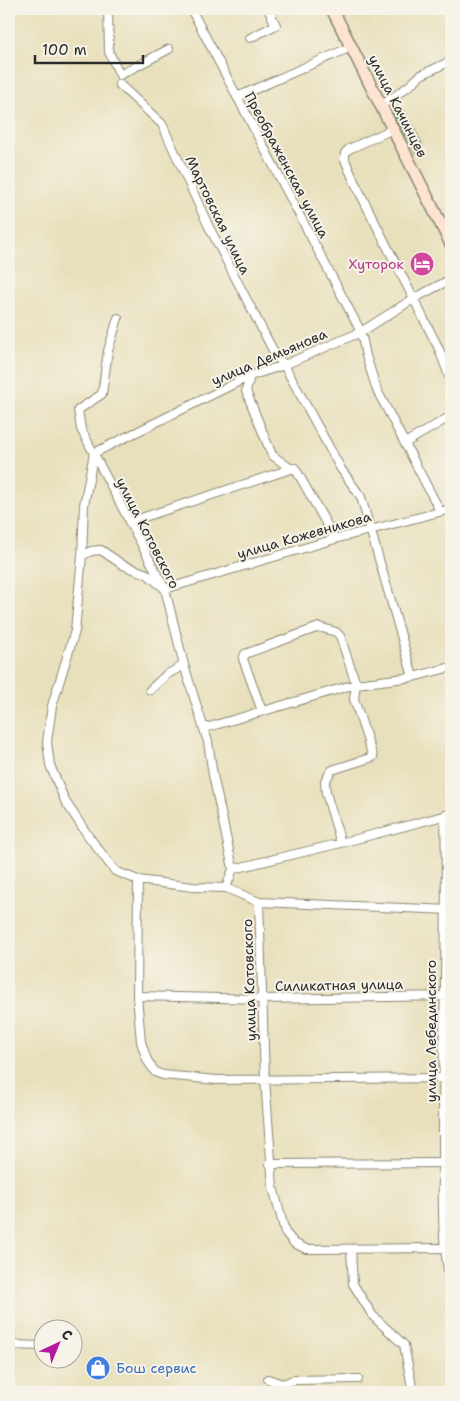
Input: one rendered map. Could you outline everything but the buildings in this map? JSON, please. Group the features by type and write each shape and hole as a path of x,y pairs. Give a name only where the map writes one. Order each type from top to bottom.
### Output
{"main road":[{"name":"улица Качинцев","path":"332,9 451,244"}],"street":[{"path":"108,9 110,52 120,75 169,49"},
{"name":"Преображенская улица","path":"191,9 361,332 366,356 377,390 440,511"},
{"path":"250,38 276,26 268,9"},
{"path":"237,97 351,47"},
{"path":"381,106 421,75 451,61"},
{"name":"Мартовская улица","path":"119,84 162,124 229,268 276,356 284,365 341,469 361,497 413,677"},
{"path":"393,129 349,149 345,153 345,160 439,349 451,381"},
{"name":"улица Демьянова","path":"94,454 250,376 284,365 361,332 413,299 451,279"},
{"name":"улица Котовского","path":"118,318 108,351 102,394 78,410 81,429 165,589 184,664 205,728 233,869"},
{"path":"250,376 246,391 272,455 291,469"},
{"path":"404,443 451,416"},
{"path":"94,454 84,505 82,556 75,631 52,706 47,742 50,765 65,801 115,871 138,880 193,887 226,888 233,869 341,843 448,814"},
{"path":"129,522 295,468 334,539"},
{"name":"улица Кожевникова","path":"165,589 334,539 451,509"},
{"path":"82,556 91,550 101,550 124,565 147,574 165,589"},
{"path":"262,711 243,658 246,654 319,627 336,632 340,636 356,684 354,699 373,757 332,770 325,781 326,793 341,843"},
{"path":"150,690 166,675 184,664"},
{"path":"205,728 356,684 413,677 451,667"},
{"name":"улица Лебединского","path":"448,814 448,1248"},
{"path":"138,880 137,996 141,1042 147,1060 155,1072 164,1075 217,1080 265,1078 447,1078"},
{"name":"улица Котовского","path":"226,888 260,902 265,1078 270,1164 273,1187 285,1232 294,1243 306,1249 448,1248"},
{"path":"260,902 448,910"},
{"name":"Силикатная улица","path":"137,996 262,999 448,996"},
{"path":"270,1164 447,1163"},
{"path":"448,1248 451,1282"},
{"path":"351,1249 353,1284 373,1316 404,1345 414,1392"},
{"path":"9,1345 32,1346"},
{"path":"268,1379 282,1388 294,1380 358,1380"}],"green space":[{"path":"400,105 420,142 414,154 391,108"}],"place":[{"name":"Хуторок","path":"422,264"},
{"name":"Бош сервис","path":"98,1368"}]}
